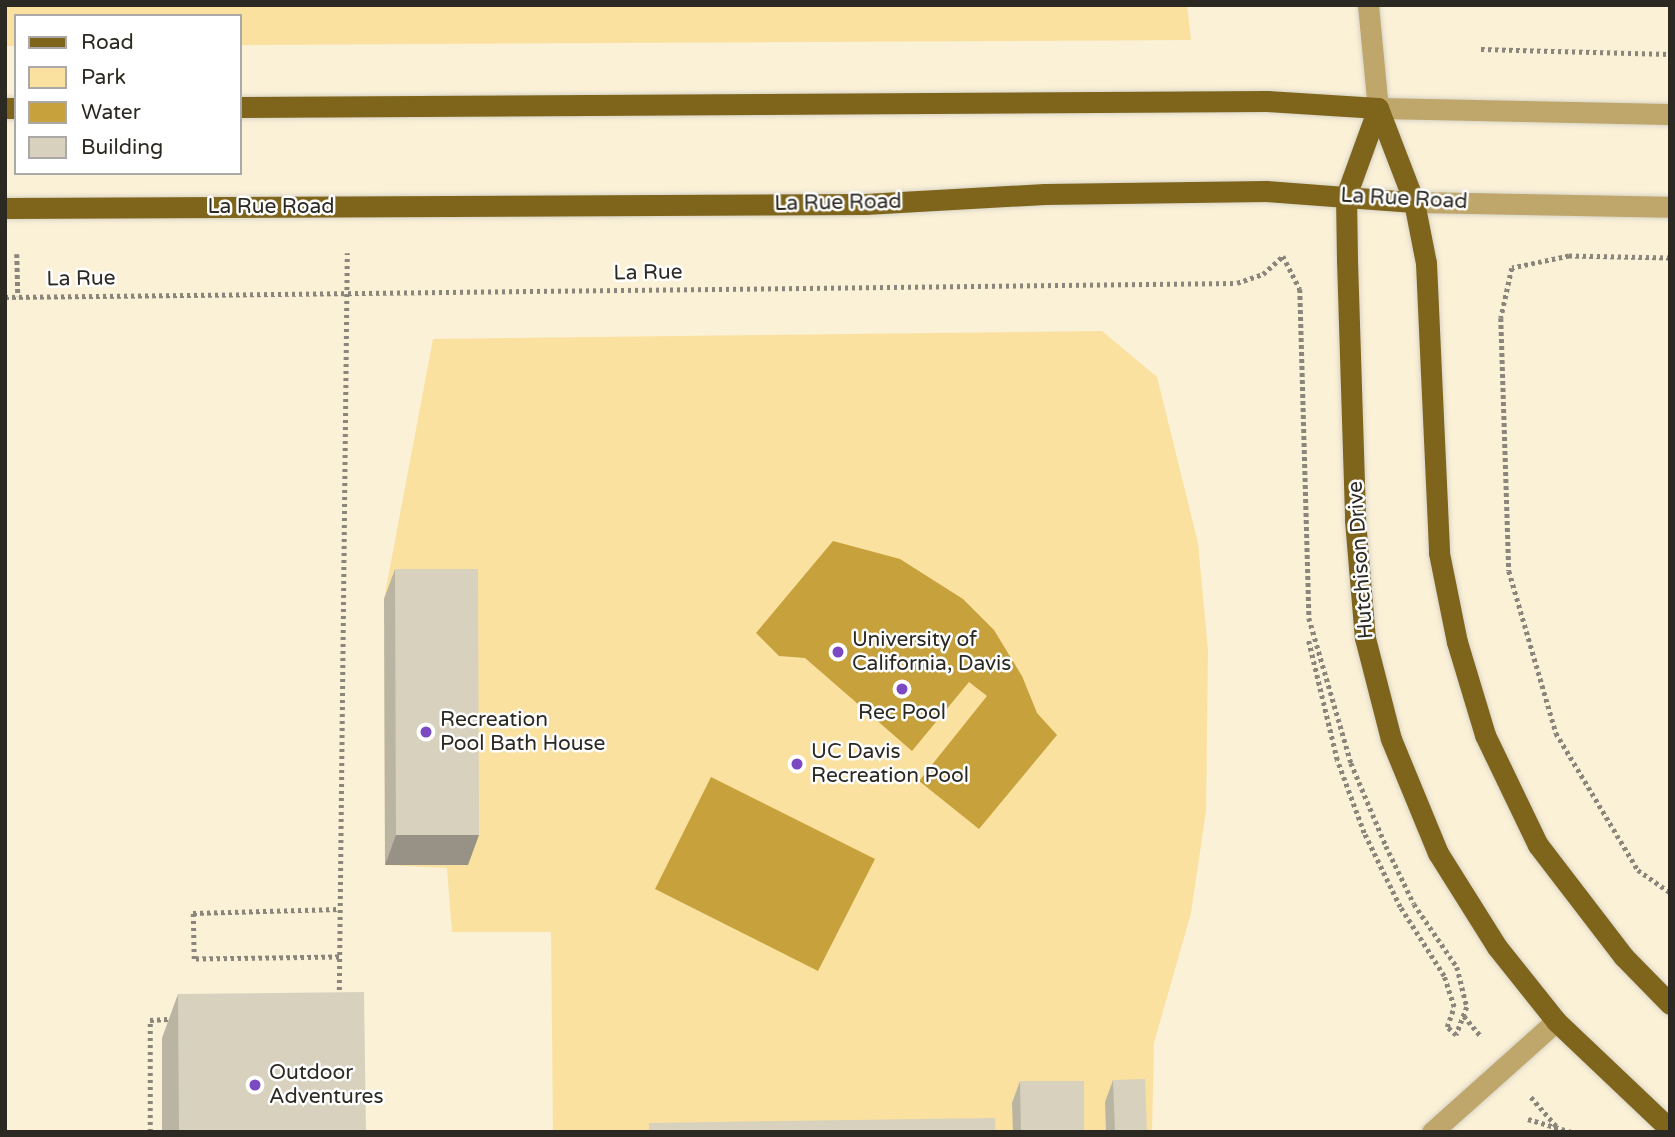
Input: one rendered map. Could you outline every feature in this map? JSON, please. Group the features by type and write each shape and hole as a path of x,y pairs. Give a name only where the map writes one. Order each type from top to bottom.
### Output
{"main road":[{"path":"242,107 1267,101 1378,108"},
{"name":"Hutchison Drive","path":"1378,108 1346,196 1355,520 1365,638 1391,739 1438,853 1497,947 1556,1020 1670,1129"},
{"name":"Hutchison Drive","path":"1378,108 1414,202 1430,288 1438,553 1457,642 1485,735 1538,845 1625,957 1670,1004"},
{"name":"La Rue Road","path":"5,208 864,204 1045,194 1252,191 1414,202"}],"street":[{"name":"Hutchison Drive","path":"1368,5 1378,108"},
{"path":"1378,108 1670,114"},
{"name":"La Rue Road","path":"1414,202 1670,207"},
{"path":"1432,1132 1556,1020"}],"path":[{"path":"1481,49 1670,54"},
{"path":"338,1005 349,292 347,253"},
{"path":"17,254 18,296"},
{"path":"1670,258 1569,256 1511,268 1501,317 1508,571 1556,733 1638,870 1670,892"},
{"name":"La Rue","path":"5,297 1237,283 1263,274 1283,257 1300,289 1309,618"},
{"path":"1308,639 1337,760 1364,833 1400,906 1444,976 1454,1007 1447,1027 1456,1035"},
{"path":"339,957 194,959 194,913 340,909"},
{"path":"150,1132 150,1020 177,1019"},
{"path":"1528,1119 1572,1132"}],"shaded area":[{"name":"University of California, Davis","path":"5,5 1670,5 1670,1132 5,1132"}],"green space":[{"path":"5,5 1187,5 1191,40 242,45 242,14 14,14 14,46 5,46"},
{"name":"UC Davis Recreation Pool","path":"1102,331 1157,377 1198,543 1208,651 1206,811 1191,913 1154,1043 1152,1132 553,1132 551,932 452,932 447,868 385,865 384,599 433,339"}],"water":[{"name":"Rec Pool","path":"833,541 900,559 963,599 994,630 1022,676 1037,713 1057,735 979,829 919,781 987,696 969,682 912,751 805,658 779,656 756,633"},
{"path":"711,777 875,859 818,971 655,889"}],"building":[{"name":"Recreation Pool Bath House","path":"395,569 478,569 479,835 396,835"},
{"name":"Outdoor Adventures","path":"364,992 366,1132 179,1132 178,994"},
{"path":"1145,1079 1147,1132 1115,1132 1113,1080"},
{"path":"1020,1081 1084,1081 1084,1132 1021,1132"},
{"path":"995,1118 995,1132 649,1132 649,1123"}],"place":[{"name":"University of California, Davis","path":"838,652"},
{"name":"Rec Pool","path":"902,689"},
{"name":"Recreation Pool Bath House","path":"426,732"},
{"name":"UC Davis Recreation Pool","path":"797,764"},
{"name":"Outdoor Adventures","path":"255,1085"}]}
